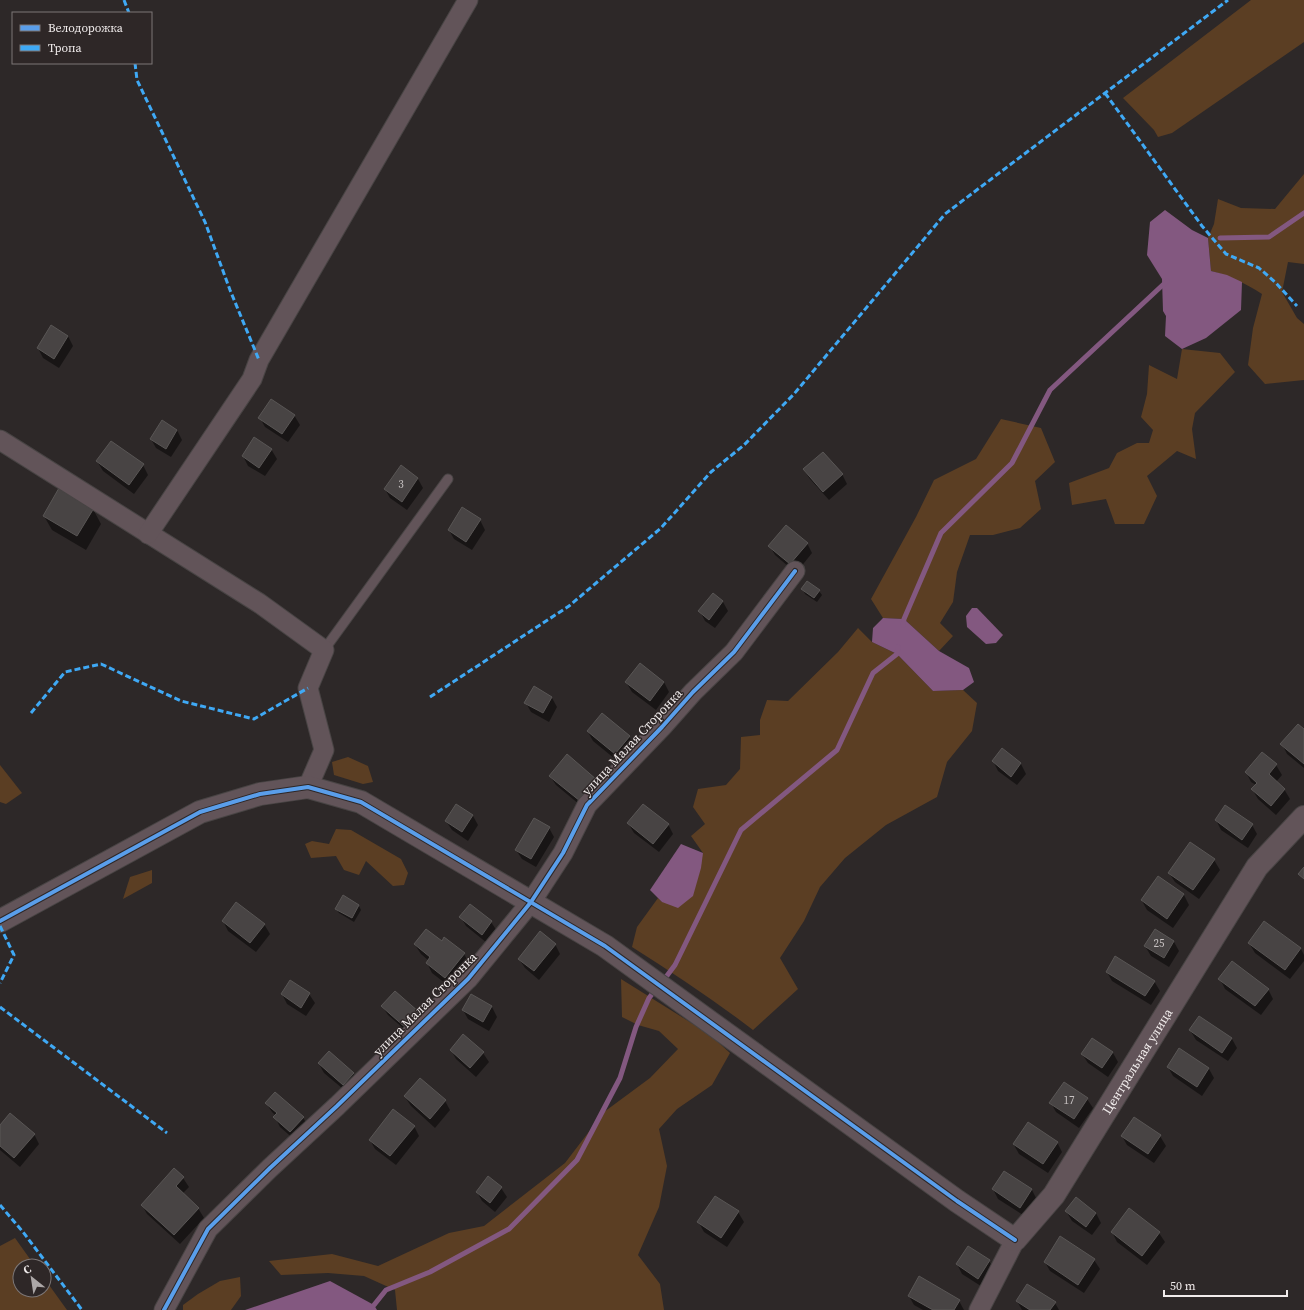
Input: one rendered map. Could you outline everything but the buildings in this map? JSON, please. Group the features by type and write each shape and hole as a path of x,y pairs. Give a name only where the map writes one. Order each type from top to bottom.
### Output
{"street":[{"path":"148,534 252,379 259,360 468,0"},
{"path":"0,440 259,603 324,650 308,688 324,750 308,787"},
{"name":"улица Малая Сторонка","path":"164,1310 208,1228 468,979 531,902 563,853 586,805 662,727 693,692 734,652 795,571"},
{"path":"0,921 200,812 260,794 308,787 361,802 605,946 957,1201 1015,1240"},
{"name":"Центральная улица","path":"979,1310 1015,1240 1054,1195 1257,867 1304,817"}],"lane":[{"path":"324,650 448,479"}],"shaded area":[{"path":"1251,0 1304,0 1304,42 1172,133 1158,137 1154,130 1123,98"},
{"path":"1304,174 1304,264 1288,262 1282,292 1297,318 1304,324 1304,380 1265,384 1248,365 1253,328 1262,294 1237,280 1211,271 1208,238 1214,224 1218,199 1241,208 1275,209"},
{"path":"1165,210 1192,230 1208,238 1211,271 1227,275 1242,282 1241,310 1206,338 1182,349 1165,336 1166,316 1163,311 1162,279 1147,255 1150,222"},
{"path":"1182,349 1220,353 1235,372 1195,413 1192,429 1196,459 1177,451 1147,476 1157,496 1144,524 1115,524 1106,499 1072,505 1069,483 1109,468 1117,453 1137,443 1149,443 1153,430 1141,417 1147,394 1149,365 1177,379"},
{"path":"1001,419 1041,428 1055,462 1035,481 1041,509 1020,528 993,535 970,535 957,572 953,602 940,623 953,636 939,651 904,619 883,618 871,599 916,517 934,480 976,459"},
{"path":"972,608 977,608 1003,635 996,643 986,644 967,627 966,616"},
{"path":"883,618 904,619 939,651 969,668 974,682 963,690 933,691 897,654 872,642 873,628"},
{"path":"858,628 872,642 897,654 933,691 963,690 977,703 972,731 947,762 937,797 886,825 845,858 820,887 804,921 780,958 798,989 753,1030 693,987 632,947 637,927 658,898 662,902 703,853 691,836 705,824 693,807 698,789 726,785 740,769 741,737 760,735 760,720 767,700 788,701 838,652"},
{"path":"348,757 368,766 373,782 363,784 334,775 332,762"},
{"path":"0,765 22,793 6,804 0,802"},
{"path":"336,829 351,830 401,859 408,873 404,885 393,886 366,861 359,875 344,870 336,856 311,858 305,844 312,841 329,844"},
{"path":"681,844 703,853 701,868 693,896 678,908 662,902 650,890"},
{"path":"152,870 152,883 123,899 130,877"},
{"path":"621,979 709,1034 730,1053 712,1085 677,1109 659,1129 667,1166 659,1207 638,1255 660,1284 664,1310 397,1310 395,1290 364,1276 328,1273 281,1275 269,1261 332,1254 378,1266 449,1233 484,1226 565,1163 604,1112 650,1078 678,1049 659,1031 638,1025 622,1017"},
{"path":"15,1238 29,1258 12,1258 12,1298 52,1298 52,1289 67,1310 0,1310 0,1246"},
{"path":"240,1277 241,1296 231,1310 183,1310 183,1305 220,1281"},
{"path":"330,1281 374,1305 377,1310 245,1310"}],"waterway":[{"path":"1220,238 1269,237 1304,213"},
{"path":"903,625 904,619 941,533 1012,463 1050,390 1167,281"},
{"path":"663,981 675,965 741,830 837,750 873,673 897,654 898,647"},
{"path":"374,1305 386,1290 430,1272 509,1229 577,1160 620,1078 636,1027 649,998 656,989"}],"marked path":[{"path":"124,0 129,12"},
{"path":"430,697 569,606 661,528 711,472 744,445 794,394 945,214 1228,0"},
{"path":"135,64 137,80 205,222 230,290 259,360"},
{"path":"1105,93 1202,226 1226,254 1259,268 1276,283 1297,306"},
{"path":"31,713 65,672 101,664 181,701 254,719 308,688"},
{"path":"0,926 14,955 0,983"},
{"path":"0,1007 167,1133"},
{"path":"0,1205 23,1232 82,1310"}],"cycle path":[{"path":"164,1310 208,1229 468,979 531,902 563,853 587,805 662,727 693,692 734,652 795,571"},
{"path":"0,921 200,812 260,794 308,787 361,802 605,946 957,1201 1015,1240"}]}
